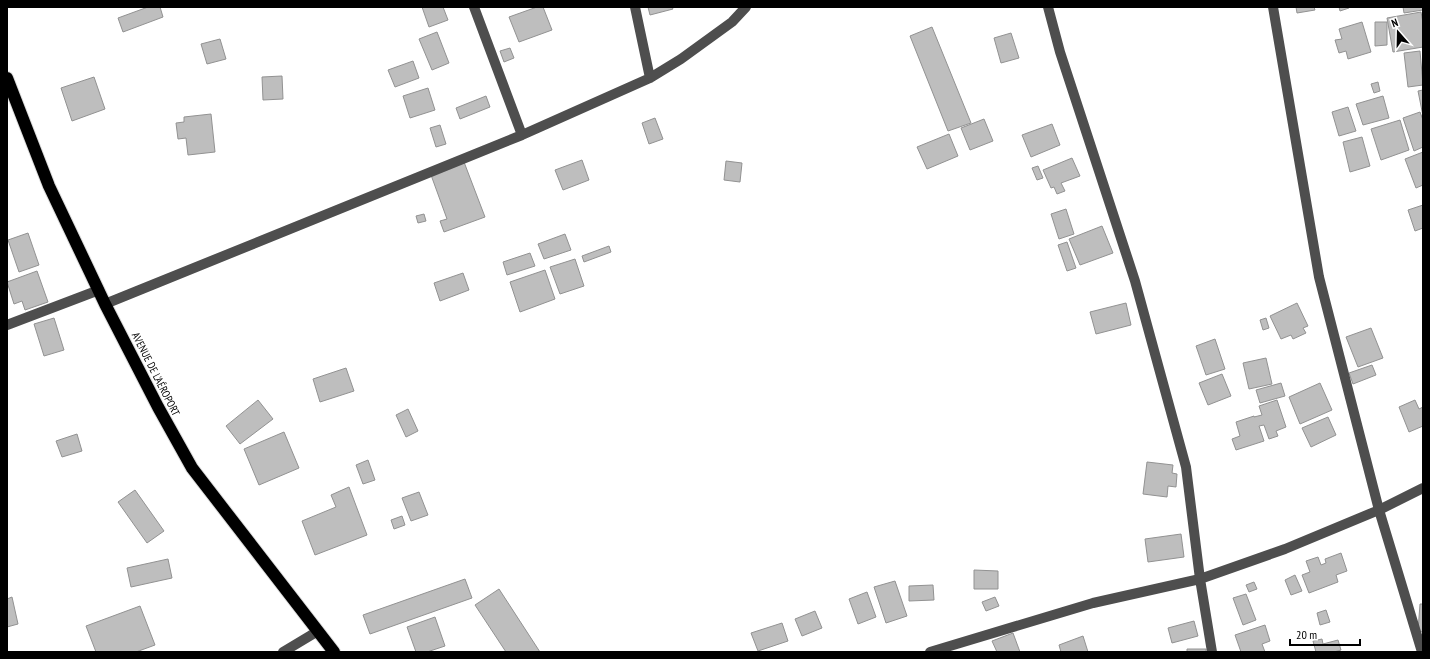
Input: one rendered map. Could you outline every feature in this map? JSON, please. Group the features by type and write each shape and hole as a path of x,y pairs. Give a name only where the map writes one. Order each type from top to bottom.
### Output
{"highway":[{"name":"AVENUE DE L'AÉROPORT","path":"7,78 48,186 105,304 158,407 192,468 334,652"}],"street":[{"path":"474,7 522,135"},
{"path":"635,7 650,78"},
{"path":"105,304 522,135 650,78 681,59 732,22 746,7"},
{"path":"1048,7 1060,52 1135,281 1186,467 1200,579 1212,652"},
{"path":"1273,7 1319,277 1379,510 1422,652"},
{"path":"7,325 99,290"},
{"path":"930,652 1093,602 1200,579 1285,549 1379,510 1423,488"},
{"path":"283,652 318,631"}],"building":[{"path":"148,7 160,7 163,17 123,32 118,18"},
{"path":"422,7 443,7 448,20 429,27"},
{"path":"537,7 543,7 552,30 519,42 509,17"},
{"path":"648,7 672,7 673,9 650,15"},
{"path":"1296,7 1314,7 1315,10 1297,13"},
{"path":"1339,7 1348,7 1349,8 1340,11"},
{"path":"1403,7 1423,7 1423,10 1404,13"},
{"path":"1421,12 1423,23 1423,47 1393,52 1387,18"},
{"path":"1362,22 1371,52 1348,59 1346,51 1339,53 1335,40 1342,39 1339,29"},
{"path":"1375,22 1387,22 1387,45 1375,46"},
{"path":"932,27 971,123 948,131 910,36"},
{"path":"437,32 449,63 432,70 419,39"},
{"path":"1011,33 1019,58 1001,63 994,38"},
{"path":"220,39 226,59 207,64 201,44"},
{"path":"510,48 514,58 504,62 500,51"},
{"path":"1420,51 1423,85 1408,87 1404,53"},
{"path":"413,61 419,78 395,87 388,70"},
{"path":"282,76 283,99 263,100 262,77"},
{"path":"94,77 105,109 72,121 61,88"},
{"path":"1378,82 1380,91 1374,93 1371,84"},
{"path":"428,88 435,110 410,118 403,96"},
{"path":"1423,90 1423,116 1418,91"},
{"path":"486,96 490,107 460,119 456,108"},
{"path":"1383,96 1389,118 1363,125 1356,104"},
{"path":"1348,107 1356,131 1339,136 1332,112"},
{"path":"1420,112 1423,120 1423,147 1414,151 1403,118"},
{"path":"211,114 215,152 188,155 186,138 178,139 176,123 184,122 184,117"},
{"path":"655,118 663,139 649,144 642,123"},
{"path":"984,119 993,141 970,150 961,128"},
{"path":"1400,120 1409,150 1381,160 1371,129"},
{"path":"1052,124 1060,145 1031,157 1022,135"},
{"path":"440,125 446,144 436,147 430,128"},
{"path":"949,134 958,156 927,169 917,147"},
{"path":"1362,137 1370,166 1350,172 1343,142"},
{"path":"1423,152 1423,185 1416,188 1405,159"},
{"path":"1072,158 1080,176 1061,183 1065,191 1057,194 1054,187 1051,188 1043,170"},
{"path":"582,160 589,180 563,190 555,170"},
{"path":"726,161 742,163 740,182 724,180"},
{"path":"464,162 485,217 444,232 440,221 447,219 431,175"},
{"path":"1038,166 1043,178 1037,180 1032,168"},
{"path":"1423,205 1423,228 1415,231 1408,210"},
{"path":"1066,209 1074,234 1059,239 1051,214"},
{"path":"424,214 426,221 418,223 416,216"},
{"path":"1102,226 1113,253 1080,265 1069,239"},
{"path":"28,233 39,265 19,272 8,240"},
{"path":"565,234 571,250 544,259 538,244"},
{"path":"1067,242 1076,268 1067,271 1058,245"},
{"path":"609,246 611,252 584,262 582,256"},
{"path":"530,253 535,266 507,275 503,262"},
{"path":"575,259 584,286 560,294 550,267"},
{"path":"545,270 555,299 520,312 510,282"},
{"path":"37,271 48,302 25,310 22,301 14,304 7,282"},
{"path":"463,273 469,290 440,301 434,283"},
{"path":"1126,303 1131,325 1096,334 1090,312"},
{"path":"1297,303 1308,326 1303,328 1306,333 1293,339 1291,335 1281,339 1270,316"},
{"path":"54,318 64,350 44,356 34,324"},
{"path":"1266,318 1269,328 1263,330 1260,320"},
{"path":"1371,328 1383,358 1358,367 1346,337"},
{"path":"1215,339 1225,369 1206,375 1196,346"},
{"path":"1266,358 1272,384 1249,389 1243,363"},
{"path":"1372,365 1376,375 1353,384 1349,373"},
{"path":"346,368 354,391 320,402 313,379"},
{"path":"1222,374 1231,396 1208,405 1199,383"},
{"path":"1281,383 1285,396 1260,403 1256,390"},
{"path":"1320,383 1332,410 1300,424 1289,397"},
{"path":"258,400 273,419 240,444 226,426"},
{"path":"1277,400 1286,427 1276,431 1278,436 1269,439 1264,425 1259,426 1264,441 1236,450 1232,439 1240,436 1236,422 1262,415 1259,406"},
{"path":"1415,400 1419,409 1423,407 1423,426 1409,432 1399,407"},
{"path":"408,409 418,431 406,437 396,415"},
{"path":"1328,417 1336,435 1311,447 1302,428"},
{"path":"284,432 299,468 259,485 244,449"},
{"path":"77,434 82,451 62,457 56,441"},
{"path":"368,460 375,480 363,484 356,465"},
{"path":"1147,462 1173,465 1172,473 1177,474 1176,487 1168,486 1167,497 1143,494"},
{"path":"349,487 367,535 315,555 302,521 336,507 331,495"},
{"path":"135,490 164,531 147,543 118,502"},
{"path":"419,492 428,515 411,521 402,498"},
{"path":"402,516 405,525 394,529 391,520"},
{"path":"1181,534 1184,557 1148,562 1145,539"},
{"path":"1341,553 1347,571 1336,575 1338,582 1309,593 1302,575 1310,572 1306,561 1318,557 1321,565 1326,563 1325,559"},
{"path":"168,559 172,578 131,587 127,568"},
{"path":"974,570 998,571 998,589 974,589"},
{"path":"1295,575 1302,591 1291,595 1285,580"},
{"path":"465,579 472,598 370,634 363,615"},
{"path":"895,581 907,616 886,623 874,587"},
{"path":"1254,582 1257,589 1249,592 1246,585"},
{"path":"933,585 934,600 909,601 909,586"},
{"path":"499,589 540,652 506,652 475,605"},
{"path":"867,592 876,617 858,624 849,599"},
{"path":"1246,594 1256,620 1243,625 1233,598"},
{"path":"12,597 18,624 7,627 7,599"},
{"path":"995,597 999,606 986,611 982,602"},
{"path":"1420,604 1423,604 1423,632 1418,631"},
{"path":"140,606 155,645 136,652 96,652 86,626"},
{"path":"1326,610 1330,622 1320,625 1317,613"},
{"path":"815,611 822,628 802,636 795,619"},
{"path":"435,617 445,646 427,652 416,652 407,627"},
{"path":"1194,621 1198,636 1172,643 1168,628"},
{"path":"782,623 788,641 758,651 751,633"},
{"path":"1265,625 1270,641 1262,644 1265,652 1241,652 1235,635"},
{"path":"1013,633 1020,652 997,652 992,641"},
{"path":"1083,636 1088,652 1061,652 1059,645"},
{"path":"1322,639 1323,644 1338,640 1341,650 1334,652 1316,652 1313,641"},
{"path":"1187,649 1206,649 1206,652 1187,652"}]}
